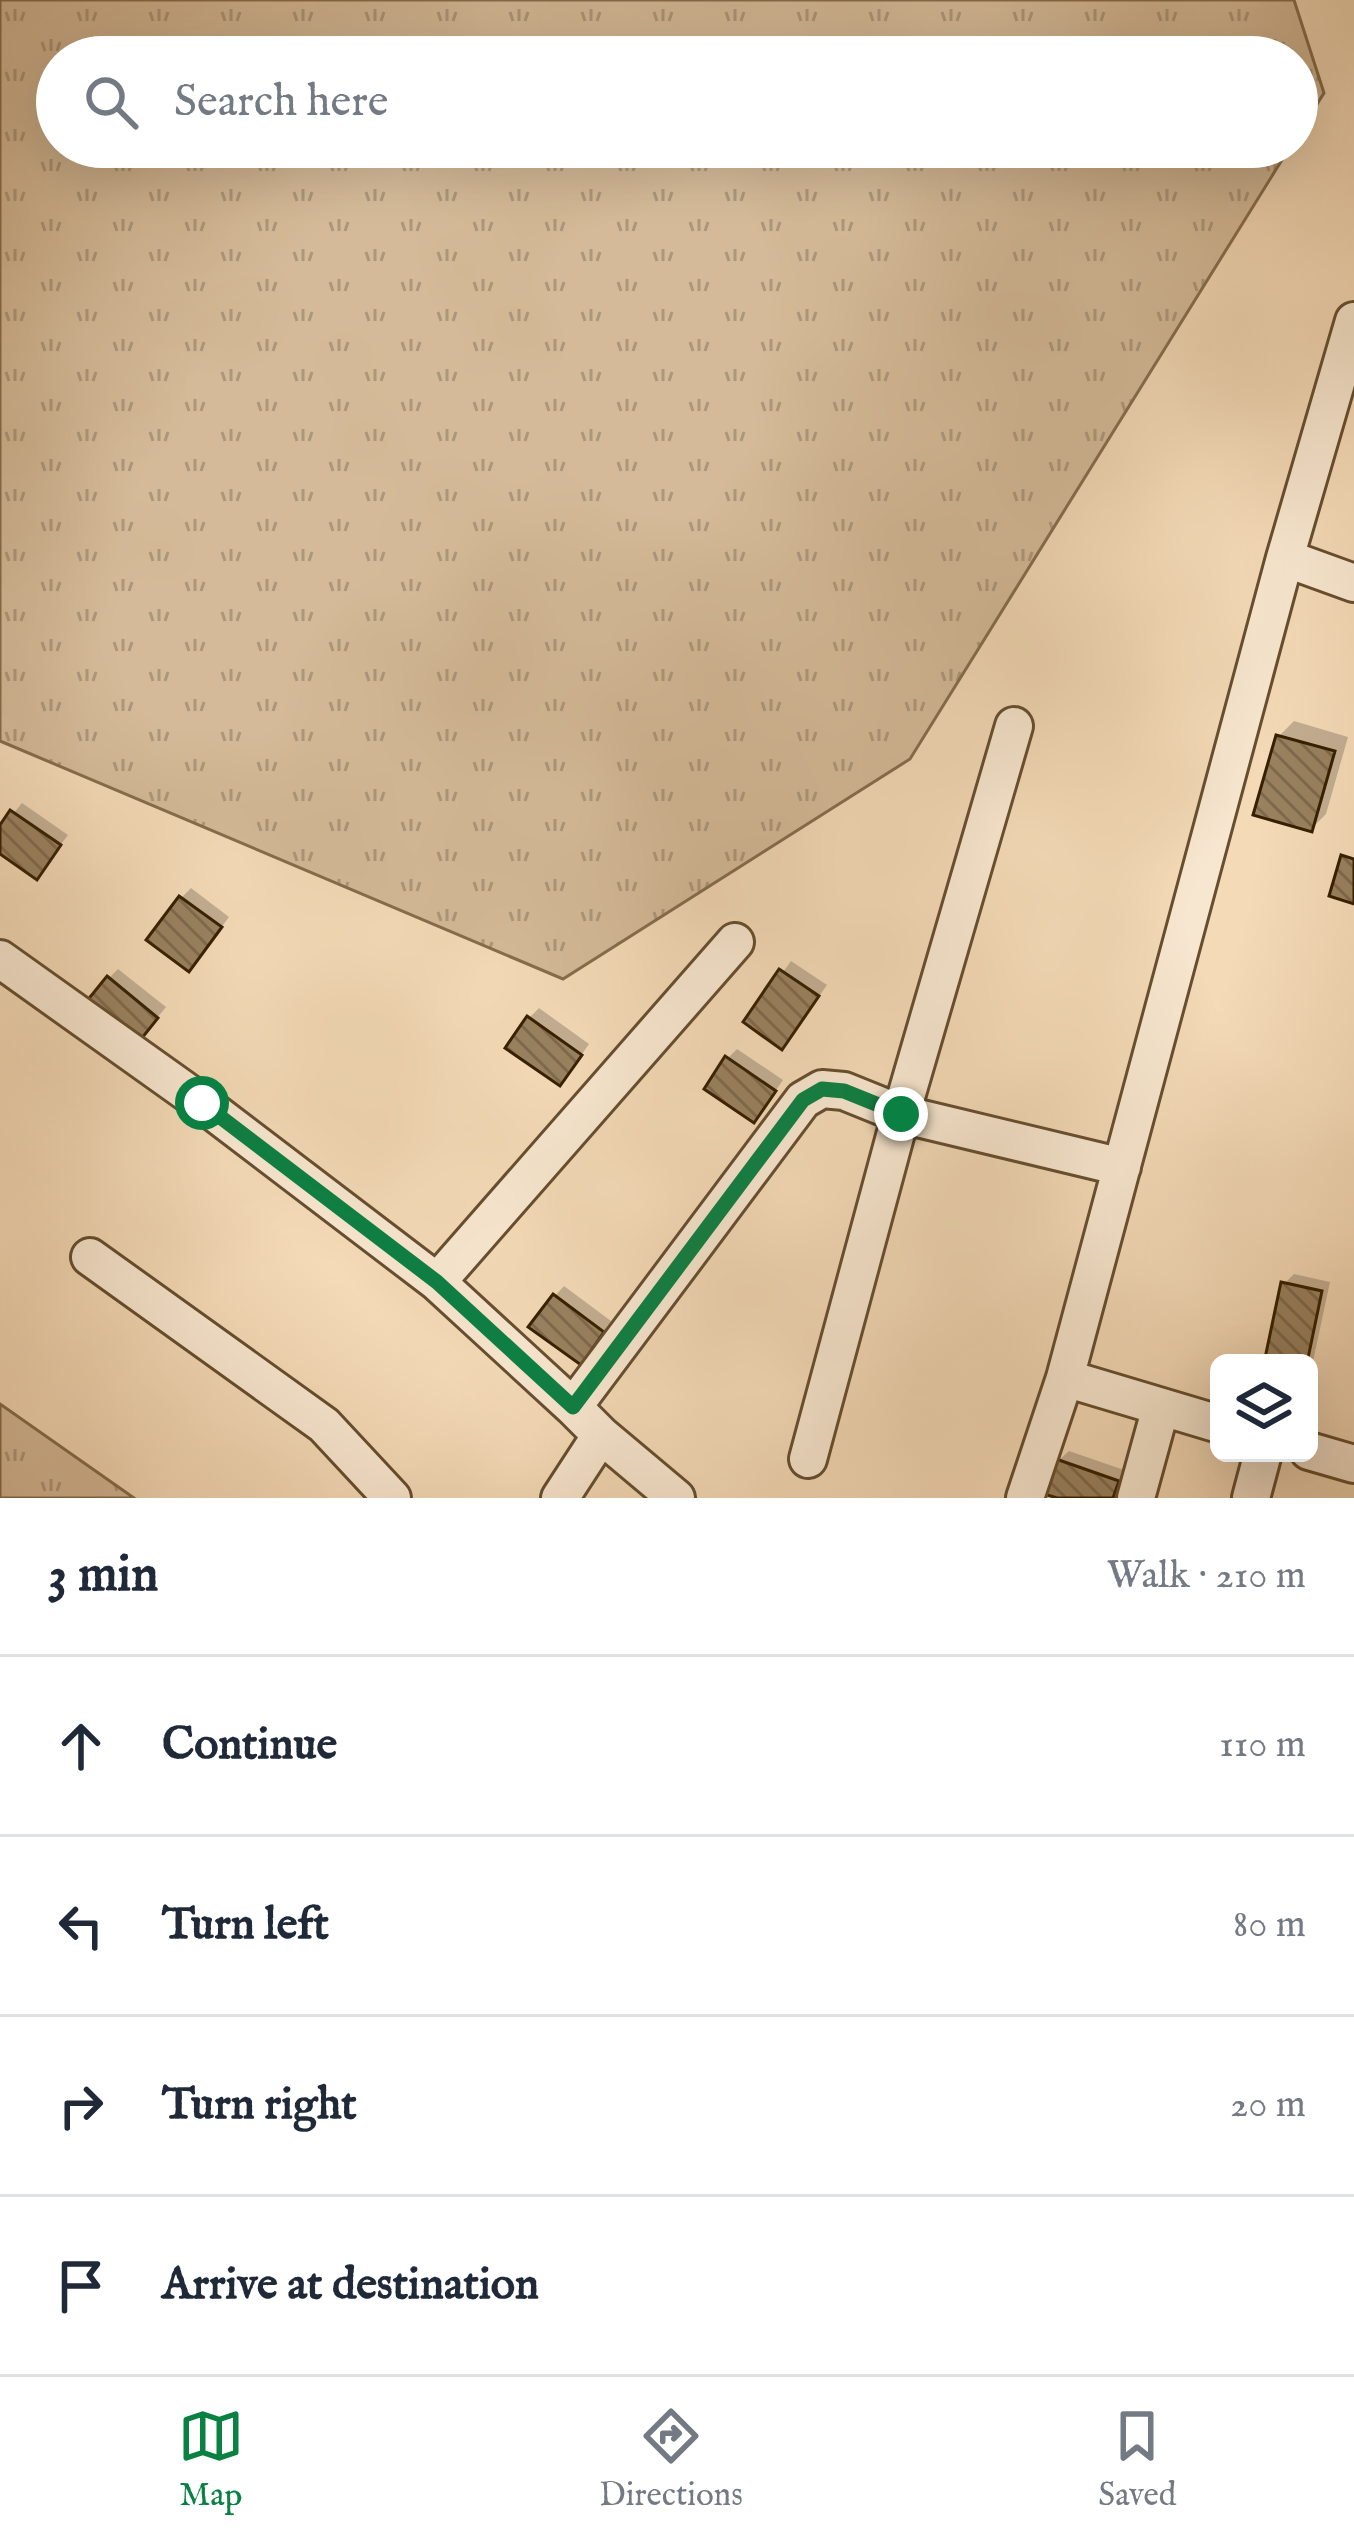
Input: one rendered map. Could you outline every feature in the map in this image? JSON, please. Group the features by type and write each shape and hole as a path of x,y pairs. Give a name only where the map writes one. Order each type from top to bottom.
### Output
{"street":[{"path":"1025,1498 1065,1378 1285,558 1354,320"},
{"path":"1285,558 1354,583"},
{"path":"808,1459 901,1114 1014,726"},
{"path":"437,1282 735,942"},
{"path":"0,959 202,1103 437,1282 676,1498"},
{"path":"573,1407 803,1100 822,1089 844,1091 901,1114 1122,1167"},
{"path":"90,1257 324,1425 392,1498"},
{"path":"1065,1378 1210,1421"},
{"path":"1136,1498 1161,1407"},
{"path":"560,1498 601,1435"},
{"path":"1318,1454 1354,1464"},
{"path":"1251,1498 1261,1462"}],"green space":[{"path":"0,0 1294,0 1306,36 36,36 36,168 1277,168 910,759 563,979 0,741"},
{"path":"0,1404 134,1498 0,1498"}],"building":[{"path":"1276,735 1335,751 1312,832 1253,815"},
{"path":"10,810 61,845 37,880 0,854 0,825"},
{"path":"1341,855 1354,859 1354,904 1329,896"},
{"path":"179,896 222,927 189,972 146,940"},
{"path":"779,969 819,996 782,1050 743,1022"},
{"path":"107,976 158,1018 134,1048 82,1007"},
{"path":"527,1016 582,1055 560,1086 505,1048"},
{"path":"725,1056 776,1091 754,1123 704,1089"},
{"path":"1281,1282 1322,1291 1309,1354 1266,1354"},
{"path":"553,1294 604,1332 581,1365 528,1327"},
{"path":"1056,1459 1119,1481 1113,1498 1044,1494"}],"route":[{"path":"202,1103 437,1282 573,1407 803,1100 822,1089 844,1091 901,1114"}]}
